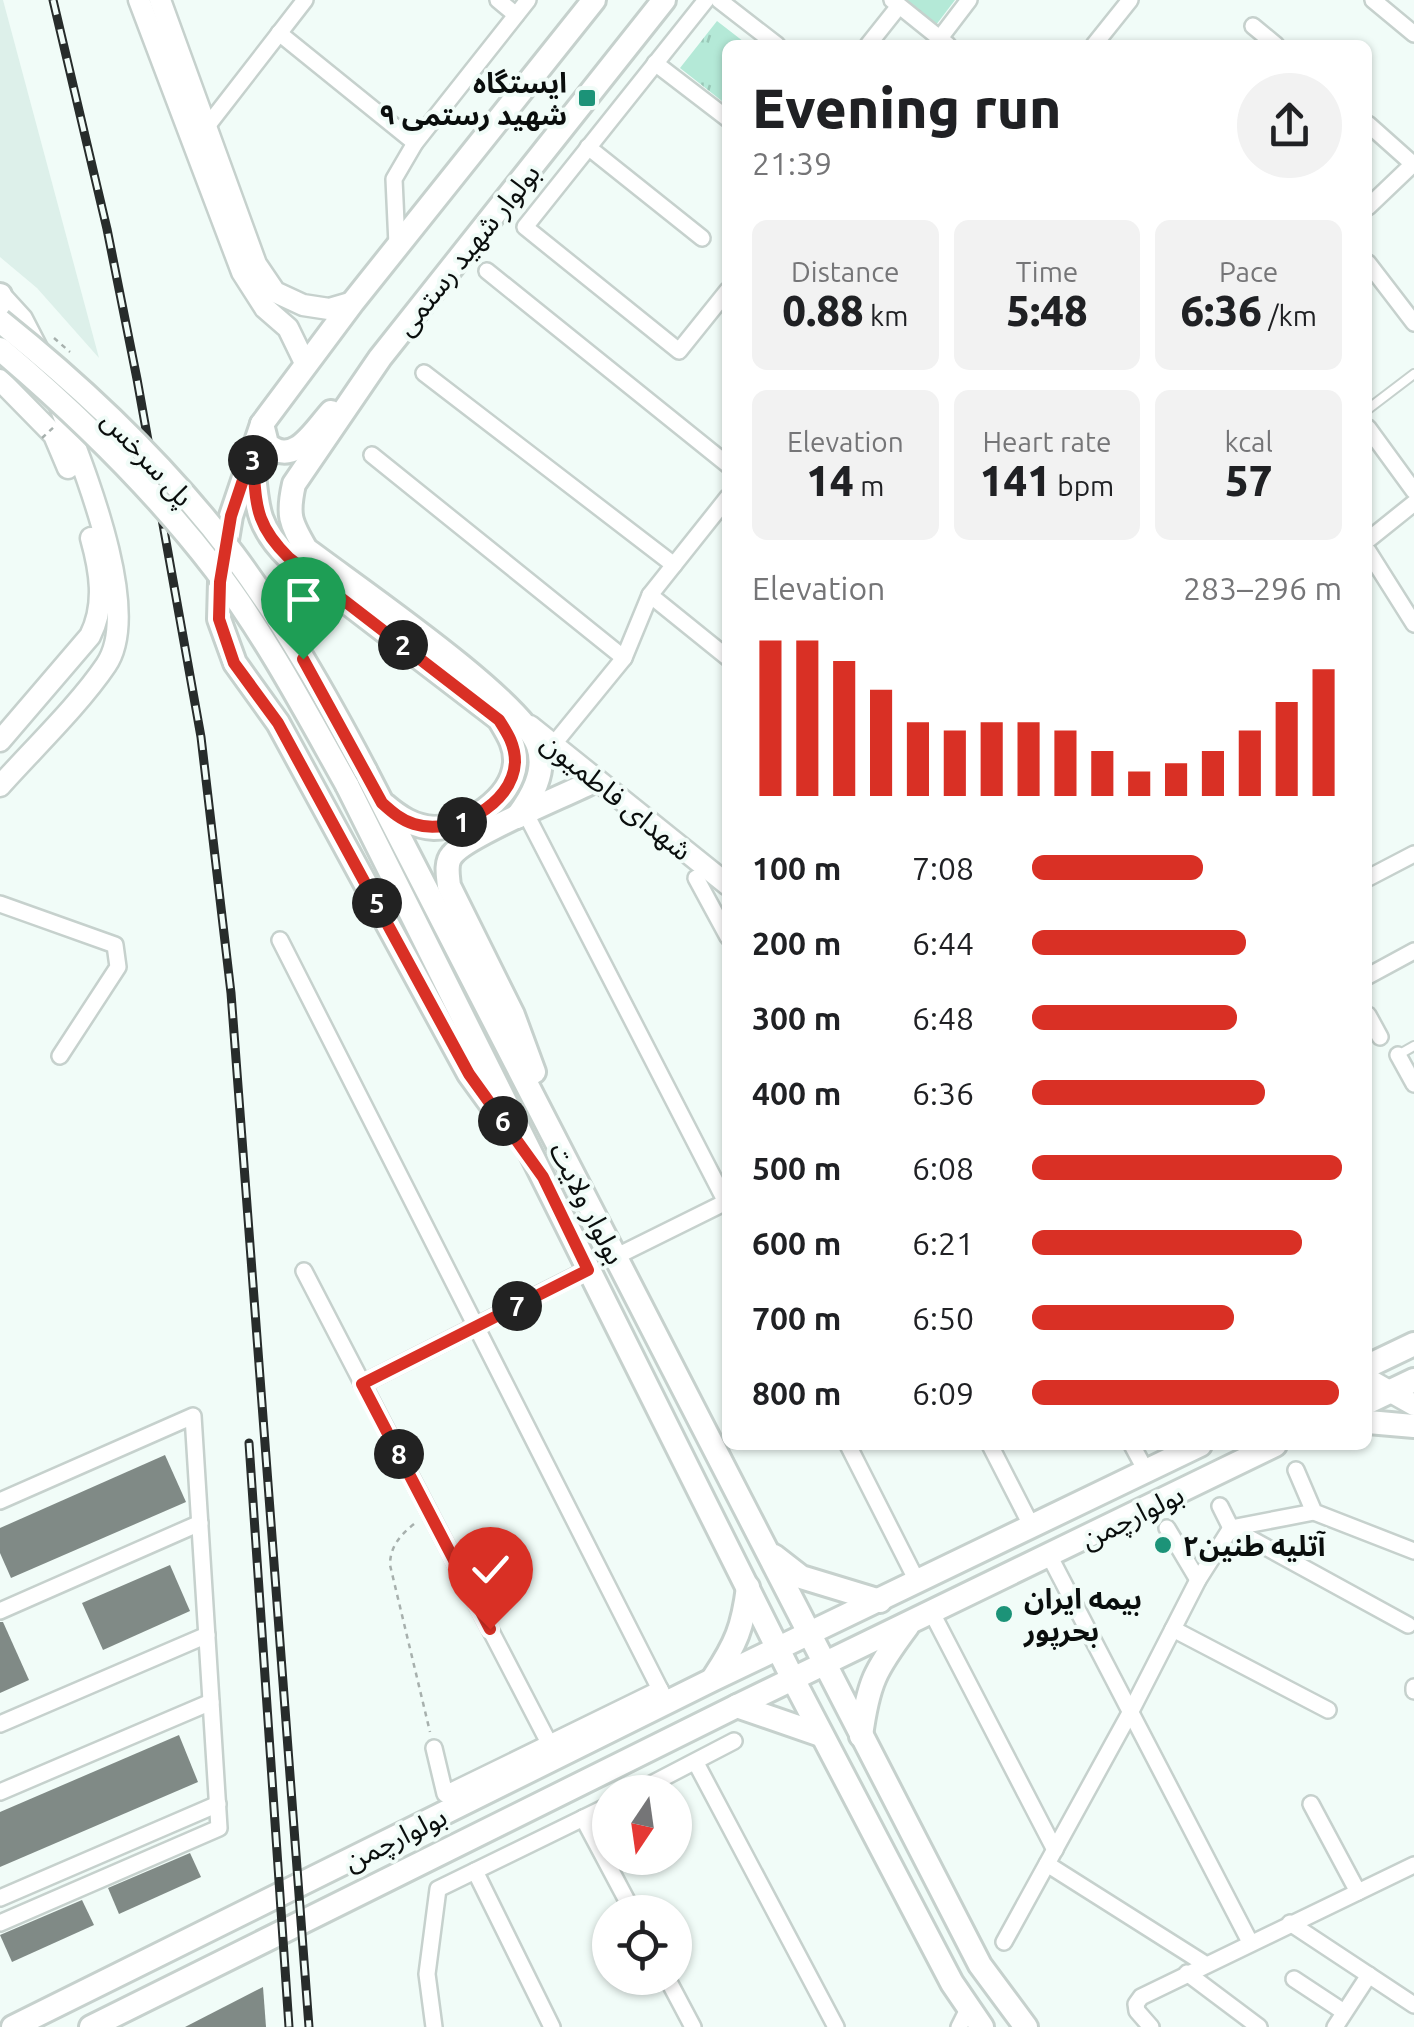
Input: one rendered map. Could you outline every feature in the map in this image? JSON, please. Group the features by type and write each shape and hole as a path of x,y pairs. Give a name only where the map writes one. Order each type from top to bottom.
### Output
{"main road":[{"name":"بولوار شهید رستمی","path":"543,1177 469,1074 278,723 234,663 219,619 220,582 231,516 262,424 352,302 594,0"},
{"name":"بولوار شهید رستمی","path":"288,508 294,484 380,358 664,0"},
{"path":"0,335 6,320 1,295"},
{"name":"پل سرخس","path":"0,320 56,365 102,410 233,554 288,633 356,778"},
{"name":"پل سرخس","path":"0,349 127,466 216,571 356,778"},
{"path":"262,424 262,434 275,451 296,452 380,358"},
{"path":"252,453 258,514 268,538 499,720 513,742 515,764 511,780 497,799 455,825 416,825 401,819 382,803"},
{"name":"شهدای فاطمیون","path":"288,508 306,548 522,718"},
{"path":"522,718 538,745 541,760 532,796 522,816"},
{"name":"بولوار ولایت","path":"356,778 382,803 826,1663"},
{"name":"بولوار ولایت","path":"356,778 588,1270 792,1679"},
{"path":"566,1160 513,1014 449,886 448,868 452,855 594,781"},
{"path":"1372,1364 1414,1344"},
{"path":"1372,1400 1414,1380"},
{"path":"1372,1422 1414,1426"},
{"name":"بولوارچمن","path":"13,2027 664,1696 712,1680 812,1634 1190,1450"},
{"name":"بولوارچمن","path":"91,2027 737,1706 1265,1450"},
{"path":"767,1550 801,1576 880,1602"},
{"path":"712,1680 735,1647 744,1625 748,1587"},
{"path":"861,1736 867,1692 877,1667 921,1618"},
{"path":"826,1663 980,1965 1026,2027"},
{"path":"792,1679 970,2021"},
{"path":"737,1706 822,1735"}],"street":[{"path":"139,0 242,272 264,308 288,328 305,363"},
{"path":"160,0 256,264 276,292 303,304 329,309 352,302"},
{"path":"204,129 306,0"},
{"path":"498,0 516,14"},
{"path":"398,245 394,179 415,143 528,0"},
{"path":"706,0 525,226 679,351 722,297"},
{"path":"719,0 770,40"},
{"path":"945,40 969,0"},
{"path":"1098,40 1130,0"},
{"path":"1373,0 1414,34"},
{"path":"871,40 895,3 941,40"},
{"path":"1253,26 1268,40"},
{"path":"279,33 415,143"},
{"path":"655,63 722,114"},
{"path":"1372,128 1414,165 1372,203"},
{"path":"588,148 702,238"},
{"path":"1372,268 1414,323"},
{"path":"487,272 722,460"},
{"path":"0,786 108,663 118,636 121,610 109,552 43,362 22,319 1,295"},
{"path":"424,373 674,565"},
{"path":"0,380 54,435 78,494 96,556 101,602 99,619 90,636 0,742"},
{"path":"1372,433 1414,491"},
{"path":"372,455 624,658"},
{"path":"1372,537 1414,503"},
{"path":"553,745 624,658 650,595 722,504"},
{"path":"1372,557 1414,624"},
{"path":"650,595 722,653"},
{"name":"شهدای فاطمیون","path":"522,718 594,781 722,880"},
{"path":"522,816 722,1194"},
{"path":"1372,876 1414,854"},
{"path":"696,878 722,926"},
{"path":"0,904 115,945 118,967 60,1056"},
{"path":"280,940 664,1696 548,1743 445,1794 434,1748"},
{"path":"1372,974 1414,951"},
{"path":"1372,1022 1380,1037"},
{"path":"1398,1054 1414,1084"},
{"path":"615,1258 722,1205"},
{"path":"304,1270 548,1743"},
{"path":"362,1384 588,1270"},
{"path":"1372,1380 1414,1405"},
{"path":"0,1501 193,1416 219,1828 0,1923"},
{"path":"851,1450 918,1582"},
{"path":"993,1450 1032,1527"},
{"path":"1135,1450 1146,1471"},
{"path":"1296,1470 1314,1512"},
{"path":"1220,1506 1231,1528 1408,1625"},
{"path":"1004,1942 1198,1580 1231,1528 1314,1512 1414,1552"},
{"path":"0,1611 200,1524"},
{"path":"1167,1528 1198,1580"},
{"path":"1050,1556 1250,1942"},
{"path":"921,1618 1051,1857 1205,1964"},
{"path":"1173,1629 1328,1710"},
{"path":"0,1724 207,1635"},
{"path":"0,1792 211,1702"},
{"path":"671,1775 734,1741"},
{"path":"696,1763 836,2027"},
{"path":"0,1898 218,1804"},
{"path":"1312,1804 1358,1892"},
{"path":"434,2027 427,1974 438,1890 592,1814"},
{"path":"583,1818 623,1895"},
{"path":"1151,2027 1138,2011 1136,2004 1141,1997 1414,1865"},
{"path":"475,1871 552,2027"},
{"path":"1290,1924 1414,2005"},
{"path":"1188,1972 1259,2027"},
{"path":"1335,2027 1370,1975"},
{"path":"1294,1979 1344,2012"},
{"path":"676,1995 693,2027"}],"lane":[{"path":"1372,406 1414,374"},
{"path":"1398,1054 1414,1046"}],"path":[{"path":"430,1515 398,1539 390,1554 390,1565 434,1748"}],"shaded area":[{"path":"0,0 99,358 37,288 0,257"}],"green space":[{"path":"904,0 955,0 936,25"},
{"path":"717,21 742,40 722,40 722,101 680,68"}],"building":[{"path":"165,1455 186,1502 11,1578 0,1553 0,1528"},
{"path":"170,1565 190,1611 103,1650 82,1603"},
{"path":"0,1622 29,1680 0,1693"},
{"path":"179,1735 198,1782 0,1867 0,1812"},
{"path":"190,1853 201,1877 119,1914 108,1888"},
{"path":"82,1900 94,1925 12,1962 0,1935"},
{"path":"263,1987 266,2027 185,2027"}],"railway":[{"path":"53,0 107,229 201,737 231,993 309,2027"},
{"path":"249,1443 289,2027"}],"place":[{"name":"ایستگاه شهید رستمی ۹","path":"587,98"},
{"name":"آتلیه طنین۲","path":"1163,1545"},
{"name":"بيمه ايران بحرپور","path":"1004,1614"}],"route":[{"path":"303,659 382,803 401,819 433,828 455,825 497,799 511,780 515,764 513,742 499,720 268,538 258,514 252,453 231,516 220,582 219,619 234,663 278,723 469,1074 543,1177 588,1270 362,1384 490,1629"}]}
